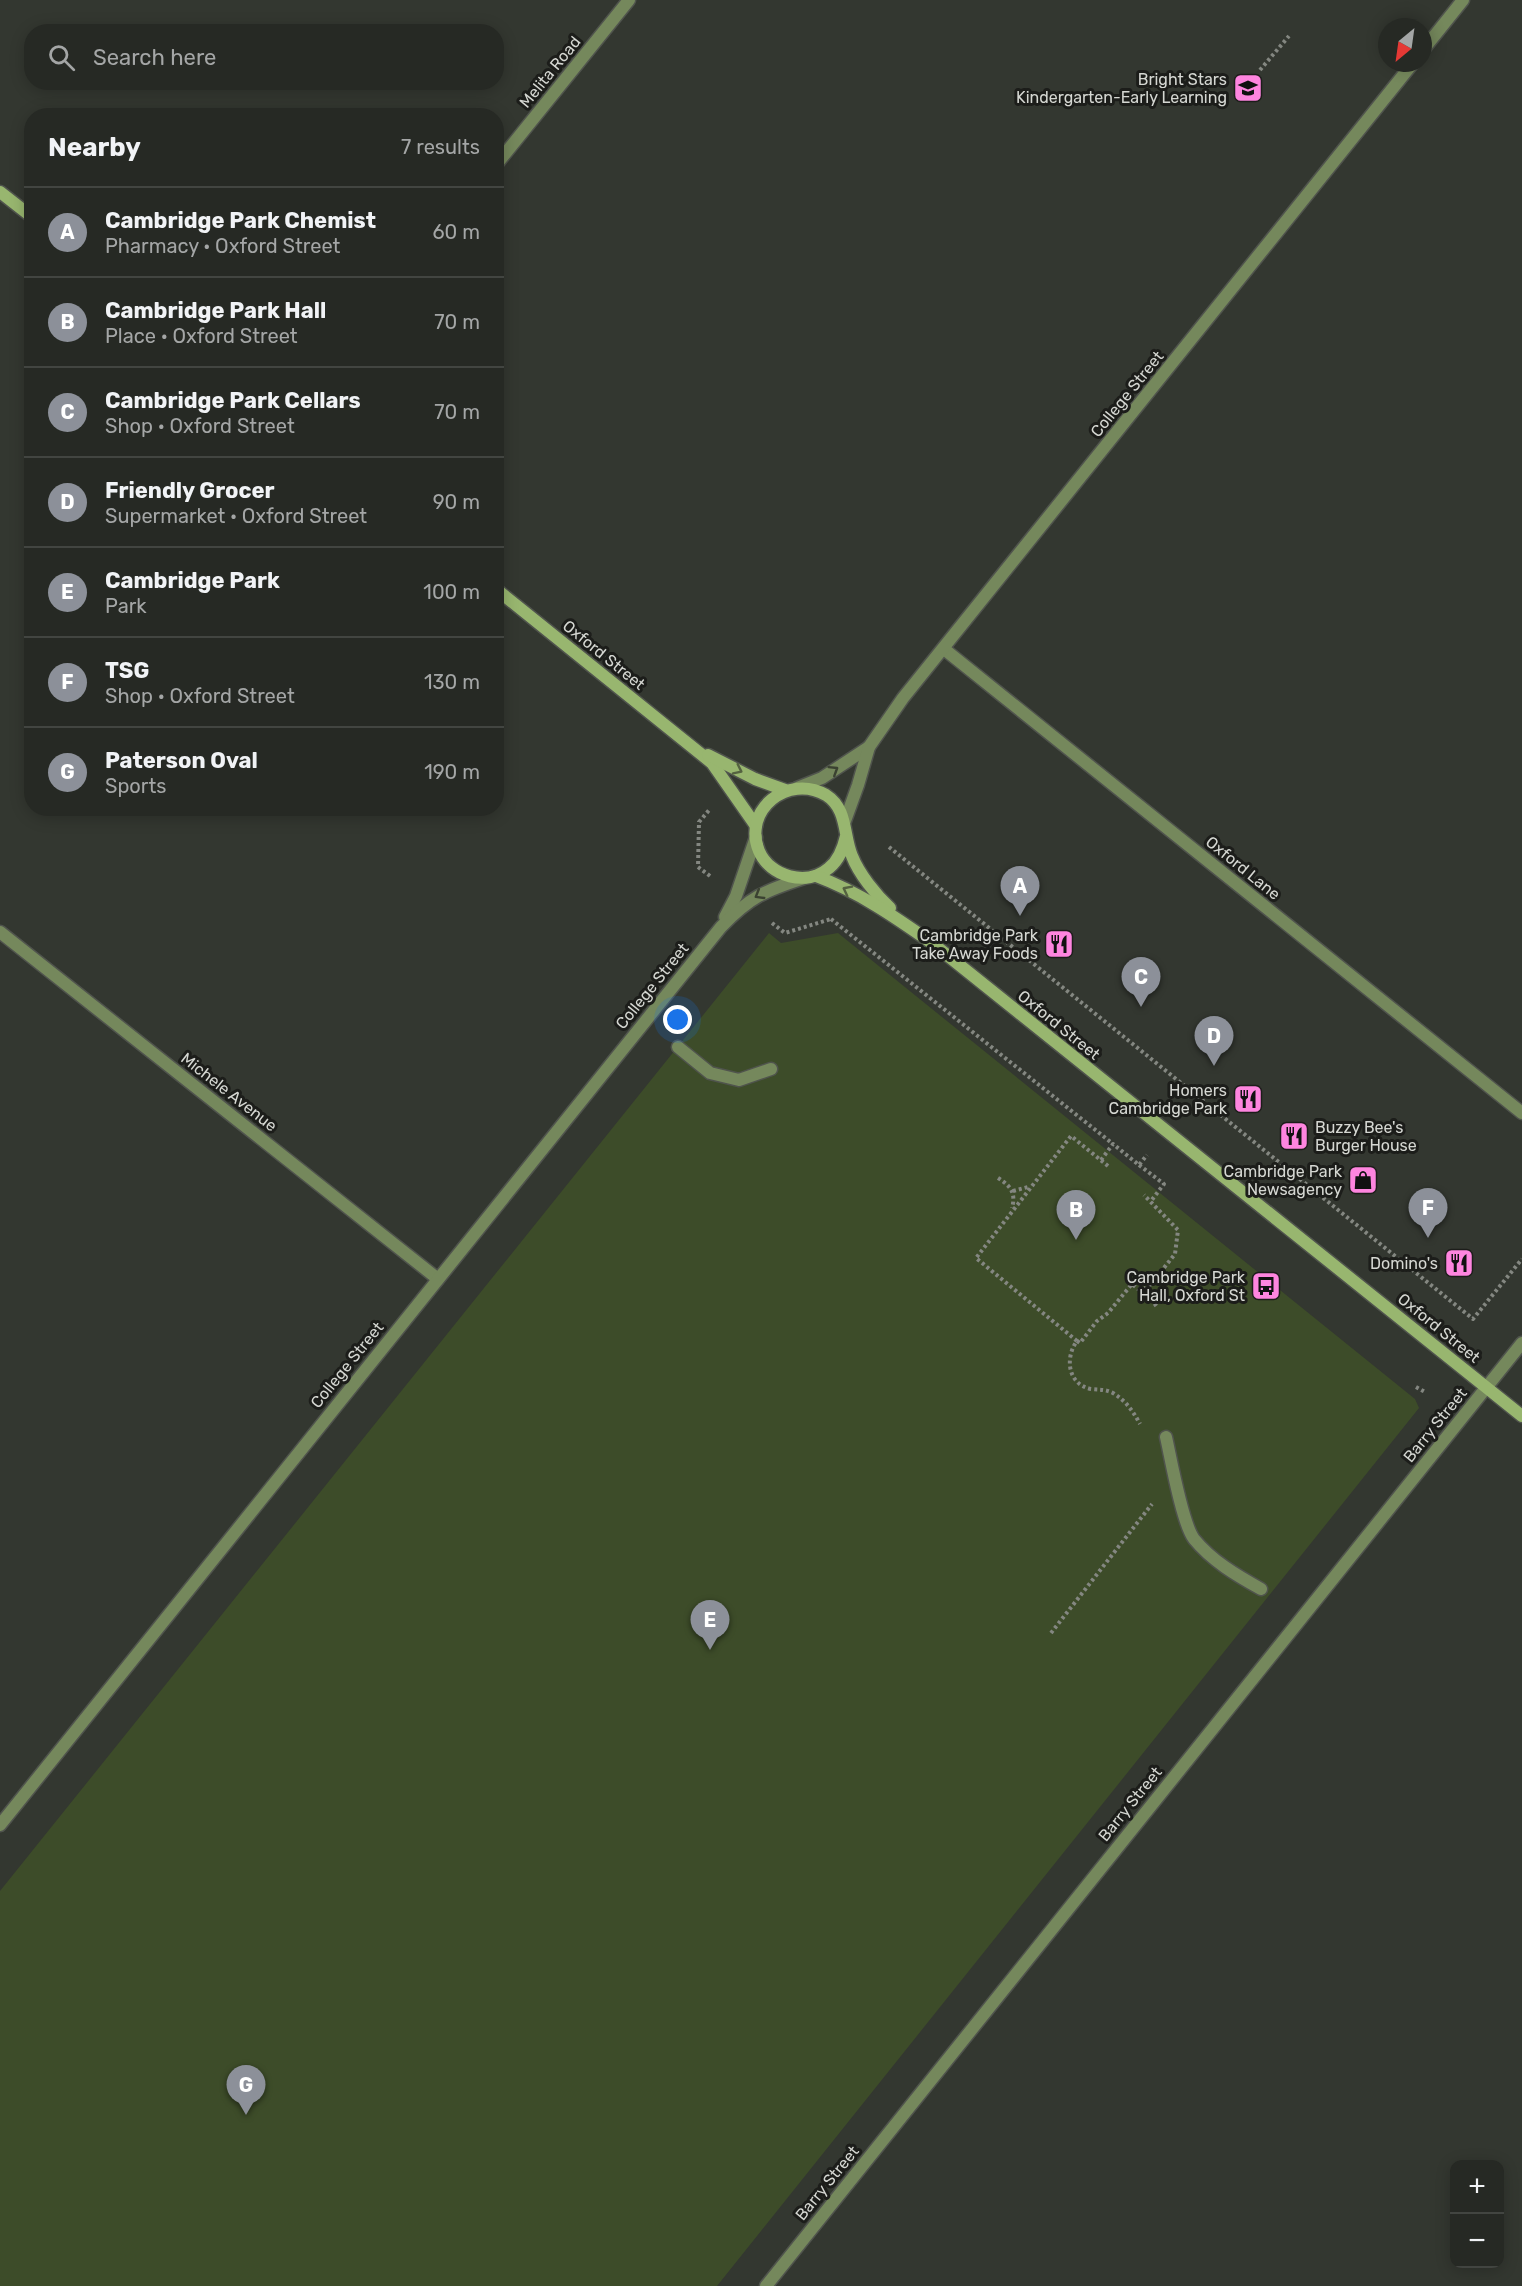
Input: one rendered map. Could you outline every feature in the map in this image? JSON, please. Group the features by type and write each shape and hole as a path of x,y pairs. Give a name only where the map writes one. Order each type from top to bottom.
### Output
{"street":[{"name":"Melita Road","path":"504,155 629,0"},
{"path":"1432,39 1463,0"},
{"name":"College Street","path":"791,789 822,778 868,747 903,698 944,650 1406,72"},
{"path":"0,192 24,211"},
{"name":"Oxford Street","path":"504,595 712,763 756,832"},
{"name":"Oxford Lane","path":"944,650 1522,1113"},
{"name":"Oxford Street","path":"692,745 754,779 791,789"},
{"name":"College Street","path":"845,821 868,747"},
{"path":"791,789 813,789 827,796 838,807 845,821 846,836 837,861 828,870 810,877 791,877 778,871 767,863 759,851 756,832 766,804 791,789"},
{"name":"College Street","path":"721,927 736,896 756,832"},
{"name":"Oxford Street","path":"846,836 852,857 865,877 885,903 913,930"},
{"name":"College Street","path":"0,1825 721,927 746,903 768,890 810,877"},
{"name":"Oxford Street","path":"810,877 882,908 932,943 1522,1416"},
{"name":"Michele Avenue","path":"0,932 438,1279"},
{"path":"678,1047 710,1073 739,1080 771,1069"},
{"name":"Barry Street","path":"766,2286 1522,1343"},
{"path":"1166,1437 1181,1502 1193,1538 1228,1571 1261,1589"}],"path":[{"path":"1260,70 1289,36"},
{"path":"710,876 698,867 699,822 711,808"},
{"path":"889,847 1473,1319 1522,1259"},
{"path":"772,923 786,933 831,919 1164,1184 1151,1201"},
{"path":"1108,1166 1071,1136 976,1258 1080,1343 1132,1284 1138,1289 1144,1289 1151,1284 1175,1254 1178,1230 1144,1195"},
{"path":"1101,1160 1113,1144"},
{"path":"1139,1165 1148,1155"},
{"path":"998,1178 1013,1191 1011,1212"},
{"path":"1013,1191 1023,1190 1031,1185"},
{"path":"1144,1289 1157,1307"},
{"path":"1077,1341 1069,1357 1073,1377 1080,1384 1091,1389 1108,1390 1124,1401 1132,1409 1143,1434"},
{"path":"1416,1388 1425,1392"},
{"path":"1050,1633 1155,1500"}],"green space":[{"path":"769,933 781,943 838,933 1415,1399 1419,1408 717,2286 0,2286 0,1891"}],"place":[{"name":"Bright Stars Kindergarten-Early Learning","path":"1248,88"},
{"name":"Cambridge Park Chemist","path":"1020,916"},
{"name":"Cambridge Park Take Away Foods","path":"1059,944"},
{"name":"Cambridge Park Cellars","path":"1141,1007"},
{"name":"Friendly Grocer","path":"1214,1066"},
{"name":"Homers Cambridge Park","path":"1248,1099"},
{"name":"Buzzy Bee's Burger House","path":"1294,1136"},
{"name":"Cambridge Park Newsagency","path":"1363,1180"},
{"name":"TSG","path":"1428,1238"},
{"name":"Cambridge Park Hall","path":"1076,1240"},
{"name":"Domino's","path":"1459,1263"},
{"name":"Cambridge Park Hall, Oxford St","path":"1266,1286"},
{"name":"Cambridge Park","path":"710,1650"},
{"name":"Paterson Oval","path":"246,2115"}]}
